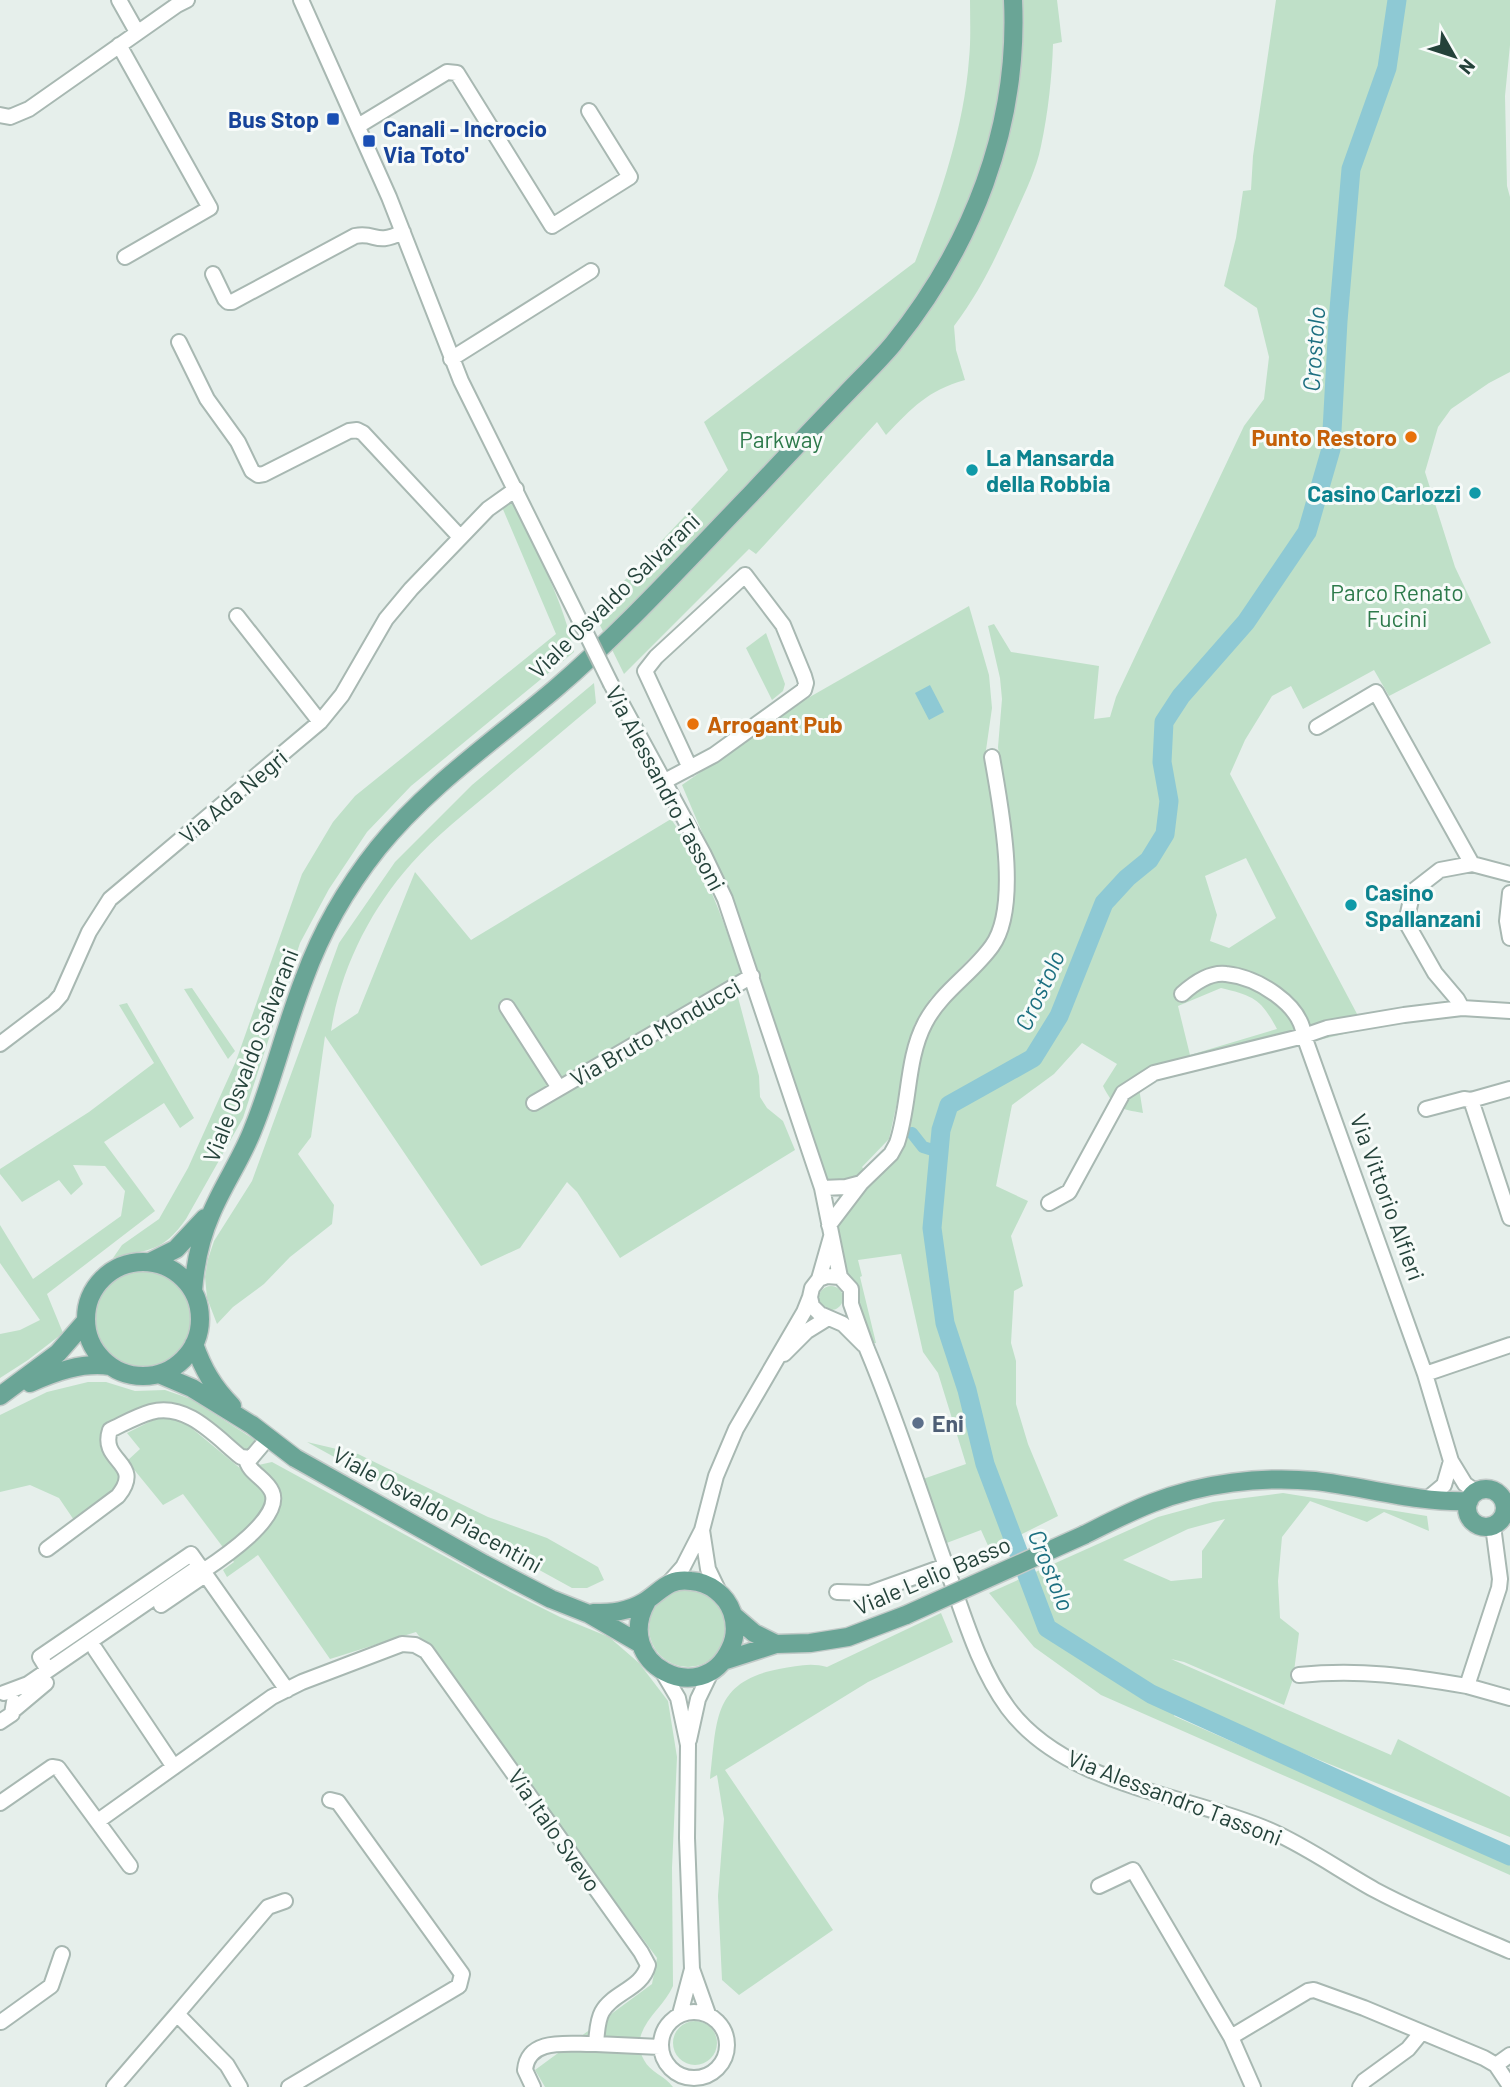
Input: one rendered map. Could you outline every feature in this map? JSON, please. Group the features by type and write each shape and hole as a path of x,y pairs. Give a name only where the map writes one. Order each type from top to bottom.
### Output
{"main road":[{"name":"Viale Osvaldo Salvarani","path":"193,1291 195,1263 212,1210 239,1162 254,1127 304,979 334,913 375,852 436,787 554,690 628,623 892,345 936,285 960,244 996,151 1010,78 1013,0"},
{"name":"Viale Osvaldo Salvarani","path":"150,1262 176,1249 212,1210"},
{"path":"150,1262 175,1271 193,1291 199,1307 200,1320 194,1344 180,1363 159,1374"},
{"name":"Viale Osvaldo Piacentini","path":"4,1394 58,1353 85,1322 88,1301 106,1275 125,1264 150,1262"},
{"path":"85,1322 92,1347 110,1366"},
{"name":"Viale Osvaldo Piacentini","path":"194,1344 206,1375 214,1387 252,1425 295,1458 513,1580 589,1614 639,1643"},
{"name":"Viale Osvaldo Piacentini","path":"4,1394 58,1371 80,1366 110,1366 138,1377 159,1374 192,1388 252,1425"},
{"name":"Viale Lelio Basso","path":"718,1665 776,1644 834,1640 861,1633 1161,1500 1199,1489 1252,1481 1314,1481 1434,1501 1473,1501"},
{"path":"1493,1491 1507,1504 1501,1523 1480,1526 1473,1501 1493,1491"},
{"path":"691,1580 706,1584 719,1593 733,1615 735,1634 733,1644 718,1665 688,1678 663,1671 651,1662 639,1643 639,1617 647,1601 668,1584 691,1580"},
{"name":"Viale Osvaldo Piacentini","path":"589,1614 621,1612 647,1601"},
{"path":"733,1615 754,1633 776,1644"}],"street":[{"path":"119,0 137,32"},
{"path":"0,115 10,117 20,114 187,0"},
{"name":"Via Alessandro Tassoni","path":"301,0 358,127 472,405 611,684 714,875 752,976 822,1188 840,1277 851,1289 851,1304 867,1349 945,1566 993,1686 1010,1712 1047,1745 1076,1763 1124,1782 1268,1830 1406,1906 1510,1951"},
{"path":"119,45 209,208 125,257"},
{"path":"358,127 447,72 457,73 552,226 630,177 589,111"},
{"path":"212,274 225,299 232,302 355,236 384,240 402,232"},
{"path":"451,359 591,271"},
{"path":"179,342 207,399 258,475 349,431 357,430 363,433 460,537"},
{"name":"Via Ada Negri","path":"0,1044 61,995 89,932 110,899 320,722 342,695 386,619 411,589 488,509 516,489"},
{"path":"665,781 690,768 714,755 804,690 804,676 783,625 745,575 656,657 645,671 690,768"},
{"path":"237,616 320,722"},
{"path":"1317,727 1376,692 1472,864"},
{"path":"830,1231 861,1183 891,1154 897,1143 923,1025 936,1004 987,953 1000,931 1007,903 1006,867 992,757"},
{"path":"1462,1008 1435,973 1406,922 1413,891 1440,870 1472,864 1510,874"},
{"path":"1510,893 1507,921 1510,938"},
{"name":"Via Vittorio Alfieri","path":"1182,994 1196,981 1224,973 1253,981 1285,1001 1303,1026 1304,1037 1426,1374 1451,1465 1472,1489 1473,1501"},
{"name":"Via Bruto Monducci","path":"534,1103 752,976"},
{"name":"Via Bruto Monducci","path":"507,1007 559,1088"},
{"path":"1049,1203 1069,1192 1122,1093 1154,1073 1304,1037 1327,1028 1462,1008 1510,1011"},
{"path":"1426,1109 1510,1089"},
{"path":"1471,1100 1510,1218"},
{"path":"822,1188 861,1183"},
{"name":"Via Alessandro Tassoni","path":"830,1231 819,1279 812,1288 810,1297 815,1310 851,1331 867,1349"},
{"path":"819,1279 827,1276 840,1277"},
{"path":"668,1584 683,1567 702,1530 723,1456 744,1411 774,1364 810,1297"},
{"path":"774,1364 807,1331 846,1312 851,1304"},
{"path":"1426,1374 1510,1345"},
{"path":"47,1549 118,1496 127,1484 124,1468 110,1450 107,1439 110,1430 150,1412 166,1410 191,1416 241,1457 251,1458 257,1454 268,1438"},
{"path":"0,1722 12,1714 32,1692 95,1650 249,1538 274,1497 271,1489 247,1465 246,1458"},
{"path":"1434,1501 1444,1485 1451,1465"},
{"path":"1467,1686 1499,1588 1501,1523"},
{"path":"702,1530 708,1569 719,1593"},
{"path":"837,1592 870,1593 945,1566"},
{"path":"2,1693 28,1684 203,1571"},
{"path":"203,1571 287,1689"},
{"name":"Via Italo Svevo","path":"98,1821 271,1697 402,1644 415,1645 426,1651 646,1959 648,1965 643,1978 606,2005 602,2012 596,2044"},
{"path":"95,1650 174,1767"},
{"path":"680,2014 692,1969 687,1838 688,1745 698,1699 718,1665"},
{"path":"663,1671 678,1698 688,1745"},
{"path":"1300,1675 1334,1671 1402,1674 1467,1686 1510,1698"},
{"path":"2,1693 14,1700 15,1709"},
{"path":"0,1803 52,1767 58,1768 130,1866"},
{"path":"289,2087 459,1986 463,1974 338,1802 330,1800"},
{"path":"1099,1886 1133,1870 1231,2037 1253,2087"},
{"path":"114,2087 268,1907 285,1901"},
{"path":"0,2024 51,1986 62,1954"},
{"path":"692,1969 708,2014"},
{"path":"1231,2037 1314,1990 1471,2052 1496,2065 1510,2086"},
{"path":"699,2011 708,2014 721,2025 727,2043 723,2061 707,2081 692,2078 686,2082 665,2062 660,2047 664,2030 668,2023 680,2014 699,2011"},
{"path":"177,2014 227,2065 240,2087"},
{"path":"1360,2087 1378,2070 1408,2049 1421,2033"},
{"path":"533,2087 525,2070 526,2062 536,2049 543,2045 660,2047"},
{"path":"1496,2065 1510,2054"}],"green space":[{"name":"Parkway","path":"970,0 1057,0 1062,42 1053,44 1046,121 1033,173 987,273 954,326 956,350 965,380 940,389 921,401 886,435 877,422 756,554 749,549 624,674 594,613 728,470 704,422 915,262 942,187 962,111 970,52"},
{"name":"Parco Renato Fucini","path":"1276,0 1510,0 1510,45 1505,96 1507,186 1510,197 1510,372 1451,409 1438,427 1425,472 1455,567 1491,643 1389,696 1374,670 1303,709 1291,686 1272,696 1245,740 1230,774 1365,1029 1154,1079 1139,1088 1143,1113 1114,1103 1103,1086 1117,1064 1082,1043 1054,1074 1012,1105 996,1186 1028,1201 1011,1236 1023,1286 1014,1291 1011,1343 1016,1361 1016,1404 1028,1444 1058,1516 990,1550 981,1530 944,1544 923,1479 966,1464 938,1373 923,1352 901,1254 858,1260 874,1343 858,1309 859,1292 844,1269 836,1223 844,1208 895,1155 919,1055 933,1018 1002,937 1014,883 998,747 1002,699 1000,678 988,626 994,624 1011,652 1099,666 1094,719 1110,717 1116,697 1244,426 1264,399 1269,357 1257,308 1224,286 1236,238 1243,191 1251,190 1253,156","holes":["1246,858 1276,918 1229,948 1210,941 1217,915 1205,876","1221,988 1255,1000 1266,1011 1277,1029 1190,1055 1178,1006"]},
{"path":"511,499 556,593 574,652 411,786 367,832 329,889 300,943 243,1118 186,1219 170,1238 155,1248 113,1258 122,1245 159,1219 188,1168 236,1061 302,874 333,822 355,796 556,634 502,507"},
{"path":"969,606 989,675 992,708 985,757 995,820 1000,901 989,938 930,999 914,1025 889,1139 862,1167 866,1172 850,1181 826,1182 720,875 682,785 801,702"},
{"path":"766,633 785,684 783,691 772,700 746,648"},
{"path":"594,683 596,703 441,834 396,882 370,921 349,963 331,1031 358,1013 415,872 471,940 671,819 703,873 740,969 743,981 735,986 759,1076 760,1097 767,1108 783,1121 795,1150 620,1258 577,1192 567,1182 520,1248 481,1266 325,1036 311,1137 298,1154 334,1205 332,1224 290,1257 264,1284 233,1307 217,1324 207,1298 205,1277 208,1259 214,1241 252,1181 339,943 395,862 472,785"},
{"path":"192,988 235,1051 228,1059 184,989"},
{"path":"127,1003 194,1118 180,1128 164,1103 104,1142 155,1211 47,1294 63,1333 0,1378 0,1334 20,1330 40,1320 0,1263 0,1225 33,1279 121,1216 125,1191 105,1166 73,1165 83,1184 71,1195 59,1180 22,1202 0,1174 0,1169 89,1112 154,1063 119,1005"},
{"path":"143,1271 161,1275 177,1285 187,1301 191,1319 187,1337 177,1353 161,1363 143,1367 125,1363 109,1353 99,1337 95,1319 99,1301 109,1285 125,1275"},
{"path":"831,1286 840,1289 843,1298 840,1307 831,1310 822,1307 819,1298 822,1289"},
{"path":"88,1382 106,1382 135,1391 165,1390 191,1399 255,1440 241,1457 166,1410 110,1429 128,1478 78,1526 59,1498 30,1485 0,1492 0,1415 47,1392"},
{"path":"161,1416 183,1421 241,1469 272,1462 510,1592 609,1637 639,1663 668,1701 677,1757 672,1868 673,1986 643,2030 640,2049 647,2064 673,2087 545,2087 535,2070 652,1984 657,1958 416,1632 330,1659 258,1555 227,1577 223,1570 234,1562 183,1494 163,1505 127,1461 140,1449 127,1433"},
{"path":"307,1442 358,1454 488,1517 547,1538 598,1567 604,1580 587,1588 572,1588"},
{"path":"1283,1493 1427,1516 1429,1531 1384,1512 1367,1522 1310,1501 1282,1537 1278,1581 1280,1618 1299,1633 1293,1679 1284,1705 1184,1662 1171,1659 1391,1755 1398,1739 1510,1797 1510,1837 1180,1702 1174,1716 1510,1864 1510,1875 1101,1695 1034,1647 989,1593 1158,1517 1213,1502","holes":["1225,1519 1202,1551 1202,1578 1171,1581 1123,1560 1188,1529"]},
{"path":"688,1589 703,1592 716,1600 724,1613 727,1628 724,1643 716,1656 703,1664 688,1667 673,1664 660,1656 652,1643 649,1628 652,1613 660,1600 673,1592"},
{"path":"941,1613 953,1642 868,1682 725,1770 833,1930 739,1995 722,1980 718,1896 724,1819 717,1775 710,1779 714,1739 722,1707 730,1694 757,1675 803,1665 827,1667"},
{"path":"695,2021 710,2028 717,2043 710,2058 695,2065 680,2058 673,2043 680,2028"}],"water":[{"path":"930,685 944,712 929,720 915,693"}],"waterway":[{"name":"Crostolo","path":"1397,0 1387,68 1351,169 1338,321 1331,449 1307,532 1246,622 1181,696 1164,722 1162,762 1169,801 1165,834 1149,860 1127,878 1104,903 1059,1016 1033,1058 949,1105 941,1130 932,1228 945,1323 967,1390 985,1464 1047,1628 1151,1694 1510,1856"},
{"path":"912,1133 923,1147 939,1152"}],"place":[{"name":"Bus Stop","path":"333,119"},
{"name":"Canali - Incrocio Via Toto'","path":"369,141"},
{"name":"Punto Restoro","path":"1411,437"},
{"name":"La Mansarda della Robbia","path":"972,470"},
{"name":"Casino Carlozzi","path":"1475,493"},
{"name":"Arrogant Pub","path":"693,724"},
{"name":"Casino Spallanzani","path":"1351,905"},
{"name":"Eni","path":"918,1423"}]}
